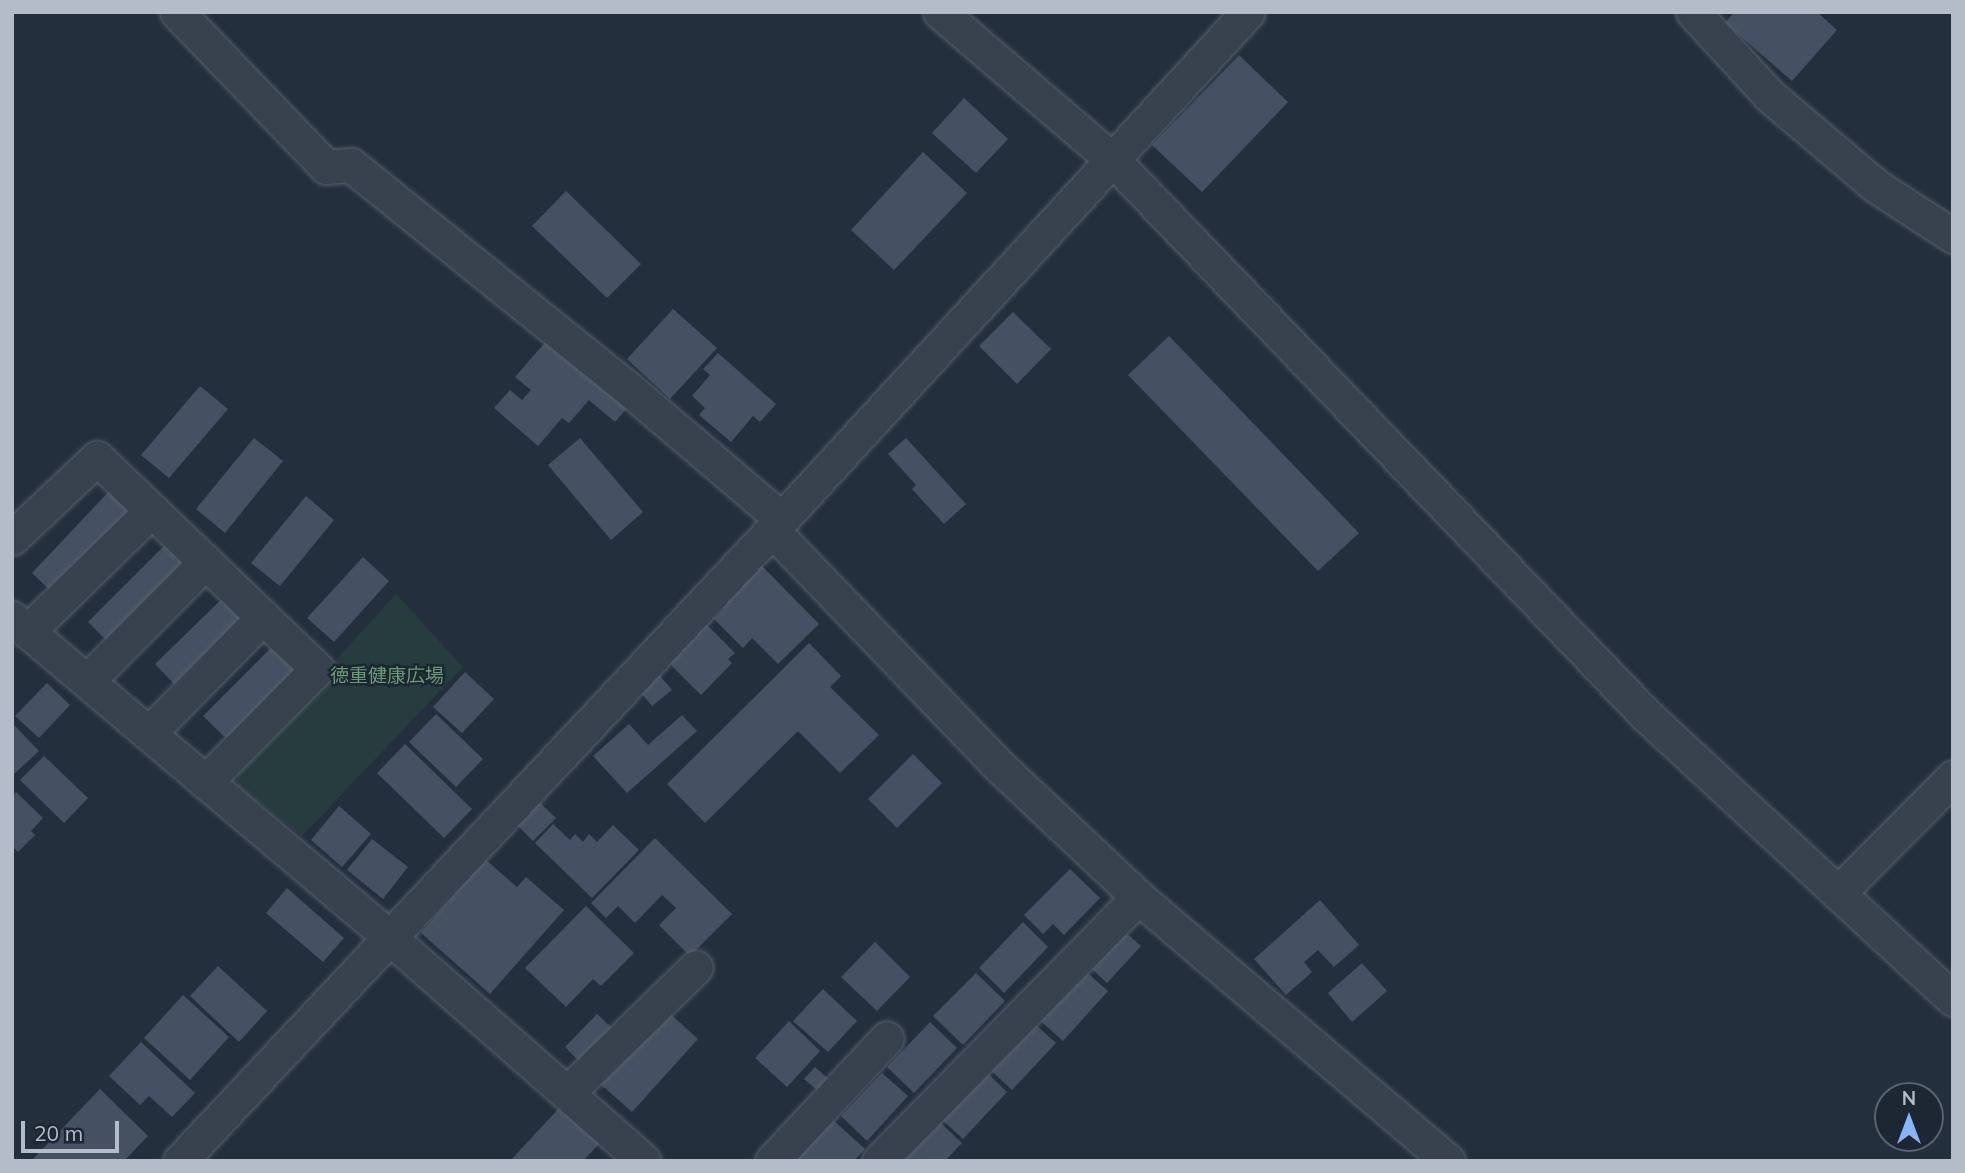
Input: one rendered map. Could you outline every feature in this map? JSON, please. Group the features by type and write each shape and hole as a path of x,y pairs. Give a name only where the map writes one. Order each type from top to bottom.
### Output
{"street":[{"path":"177,12 326,167 351,165 624,385 776,524 996,763 1138,897 1448,1161"},
{"path":"940,12 1114,161 1646,715 1953,999"},
{"path":"180,1161 1114,161 1248,12"},
{"path":"1692,12 1770,96 1876,186 1953,236"},
{"path":"12,538 97,458 317,669 205,782"},
{"path":"152,510 20,625 389,937 644,1161"},
{"path":"87,681 205,562"},
{"path":"149,733 263,617"},
{"path":"1838,893 1953,777"},
{"path":"879,1161 1138,897"},
{"path":"567,1093 696,967"},
{"path":"772,1161 887,1038"}],"green space":[{"name":"徳重健康広場","path":"396,594 463,667 302,836 237,785 237,768"}],"building":[{"path":"1734,12 1817,12 1837,30 1792,81 1725,23"},
{"path":"1239,55 1288,102 1202,192 1152,145"},
{"path":"964,98 1008,139 976,173 932,133"},
{"path":"923,152 967,193 894,270 851,230"},
{"path":"566,191 641,264 607,298 532,226"},
{"path":"673,309 717,348 670,399 627,359"},
{"path":"1013,312 1051,349 1017,384 979,346"},
{"path":"555,331 635,399 615,422 589,400 569,423 562,418 538,446 494,408 510,390 522,400 531,390 515,377"},
{"path":"1169,336 1359,533 1318,571 1128,375"},
{"path":"718,353 776,404 760,422 753,416 731,442 699,415 705,408 692,396 710,375 703,369"},
{"path":"200,386 228,409 169,478 141,455"},
{"path":"254,438 283,461 225,533 196,509"},
{"path":"580,438 643,512 611,540 548,465"},
{"path":"906,438 966,504 944,524 912,489 916,485 888,454"},
{"path":"115,485 139,508 56,596 32,573"},
{"path":"306,496 334,520 280,586 251,563"},
{"path":"170,540 194,562 111,645 88,622"},
{"path":"363,557 389,581 334,642 307,618"},
{"path":"757,561 819,624 778,664 752,638 743,648 714,619 724,609 716,601"},
{"path":"227,594 253,620 180,690 155,664"},
{"path":"705,623 735,653 728,659 732,663 701,695 667,661"},
{"path":"278,641 308,670 233,745 203,716"},
{"path":"809,643 841,676 830,687 879,735 840,773 798,731 705,823 667,784"},
{"path":"655,670 672,690 652,706 636,687"},
{"path":"465,672 494,699 462,733 433,707"},
{"path":"47,683 70,705 39,738 15,716"},
{"path":"436,714 483,759 456,787 409,742"},
{"path":"682,715 697,731 627,793 593,756 629,724 648,745"},
{"path":"12,723 39,751 12,776"},
{"path":"405,744 472,809 444,838 377,773"},
{"path":"913,754 942,783 897,828 868,799"},
{"path":"44,756 88,798 64,823 20,780"},
{"path":"16,792 43,818 31,831 35,835 18,852 12,846 12,797"},
{"path":"533,796 556,818 533,841 510,818"},
{"path":"339,806 371,834 342,867 311,840"},
{"path":"553,824 570,840 575,834 583,842 589,834 597,842 613,825 639,850 592,898 535,843"},
{"path":"655,838 732,914 690,956 659,925 676,908 662,895 635,923 618,906 606,918 591,903"},
{"path":"372,839 408,867 383,899 347,870"},
{"path":"485,859 517,887 526,877 564,910 490,994 421,933"},
{"path":"1070,869 1100,898 1064,935 1053,924 1043,934 1024,915"},
{"path":"287,888 344,938 323,962 266,913"},
{"path":"1320,900 1359,945 1334,967 1318,950 1304,962 1312,972 1286,995 1254,959"},
{"path":"586,906 634,953 601,986 593,979 566,1007 525,968"},
{"path":"1023,922 1048,947 1004,993 979,968"},
{"path":"1116,924 1141,946 1107,983 1082,960"},
{"path":"875,942 910,977 877,1011 841,977"},
{"path":"1076,963 1108,991 1063,1041 1032,1013"},
{"path":"1362,963 1387,991 1352,1022 1328,993"},
{"path":"218,966 267,1011 239,1042 190,996"},
{"path":"976,973 1005,1001 963,1045 933,1016"},
{"path":"823,989 857,1021 828,1052 793,1021"},
{"path":"183,995 229,1037 190,1080 144,1038"},
{"path":"664,1008 698,1039 632,1112 597,1081"},
{"path":"597,1014 613,1029 580,1062 565,1047"},
{"path":"1028,1018 1056,1043 1012,1090 984,1064"},
{"path":"789,1021 820,1051 787,1087 755,1058"},
{"path":"930,1022 957,1048 914,1093 887,1067"},
{"path":"141,1042 195,1093 172,1117 149,1096 140,1105 109,1076"},
{"path":"980,1066 1007,1092 963,1139 935,1113"},
{"path":"815,1067 834,1084 823,1095 804,1079"},
{"path":"882,1073 908,1096 867,1141 841,1116"},
{"path":"100,1089 148,1136 124,1161 31,1161"},
{"path":"561,1106 600,1143 583,1161 510,1161"},
{"path":"932,1115 962,1143 945,1161 889,1161"},
{"path":"833,1120 865,1149 854,1161 796,1161"}]}
